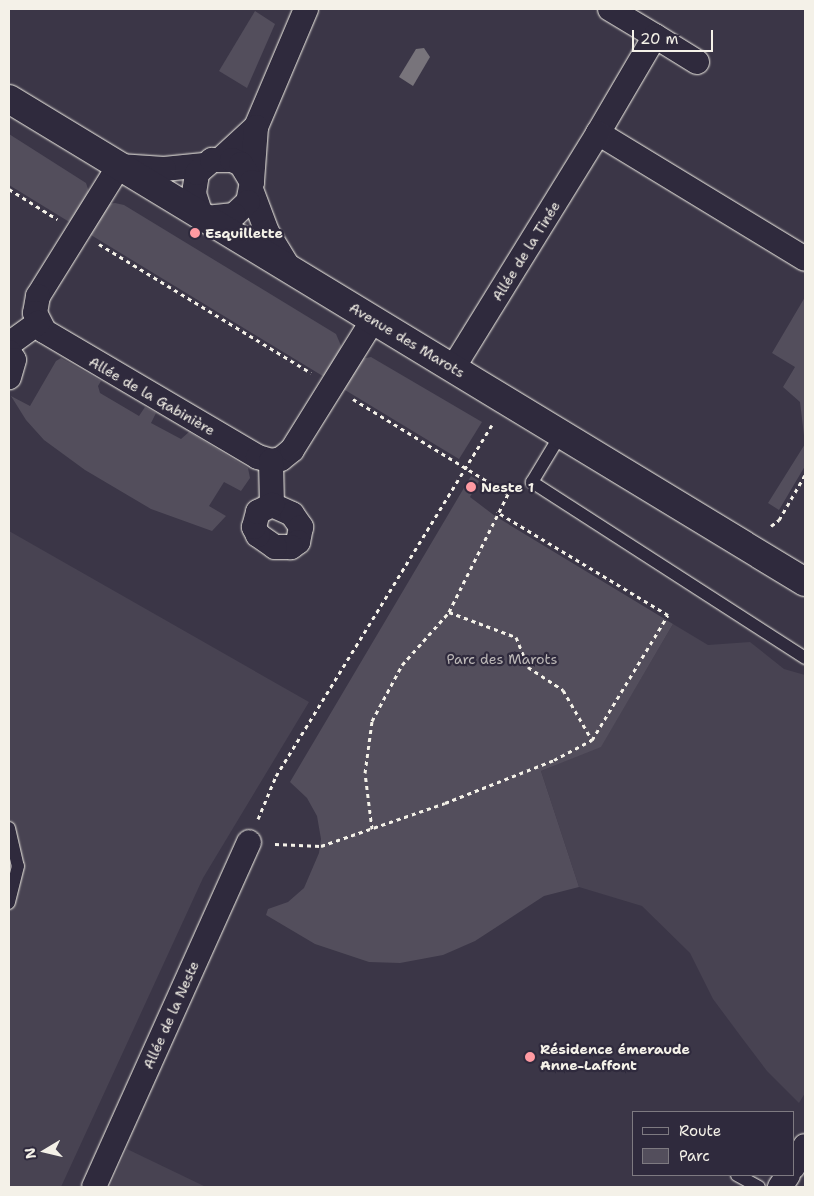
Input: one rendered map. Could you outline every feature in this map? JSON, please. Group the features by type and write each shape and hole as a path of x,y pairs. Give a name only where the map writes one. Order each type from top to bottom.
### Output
{"street":[{"path":"256,127 213,162 194,183 203,217 227,217 242,210 252,187 256,127 306,9"},
{"path":"610,9 697,62"},
{"name":"Allée de la Tinée","path":"453,368 598,133 655,36"},
{"name":"Avenue des Marots","path":"9,99 805,582"},
{"path":"598,133 805,259"},
{"path":"9,344 38,323 36,301 77,231 119,166 164,169 213,162 241,164 252,187 267,232 290,270"},
{"path":"272,505 271,460 281,459 292,450 372,320"},
{"name":"Allée de la Gabinière","path":"38,323 47,334 258,457 271,460"},
{"path":"9,352 14,360 9,377"},
{"name":"Allée de la Neste","path":"94,1187 249,842"},
{"path":"794,1165 805,1146"},
{"path":"780,1187 787,1176"}],"lane":[{"path":"561,434 532,482 805,658"},
{"path":"9,828 18,866 9,903"},
{"path":"739,1176 759,1187"}],"path":[{"path":"9,189 508,494 497,512 449,612 402,665 372,721 365,773 372,829"},
{"path":"497,512 668,615 592,740 554,760 372,829 321,846 249,842 276,776 506,400"},
{"path":"771,526 779,520 805,475"},
{"path":"449,612 516,637 528,668 563,690 592,740"}],"shaded area":[{"path":"424,48 430,57 413,86 399,77 416,49"},
{"path":"9,531 309,702 203,878 61,1187 9,1187"},
{"path":"673,624 708,645 750,642 784,669 805,675 805,1093 799,1103 767,1071 713,999 690,953 642,906 579,887 541,771 601,746"},
{"path":"127,1149 206,1187 110,1187"}],"green space":[{"path":"255,11 275,24 247,88 219,71"},
{"path":"9,134 86,183 89,192 71,223 9,185"},
{"path":"108,204 124,205 336,334 342,348 326,378 86,232"},
{"path":"805,297 805,444 800,402 783,387 795,367 772,353"},
{"path":"371,357 482,422 459,459 340,387 361,359"},
{"path":"61,358 101,381 98,386 100,393 139,416 145,407 156,413 151,423 181,439 189,432 248,468 250,478 241,491 224,482 209,506 226,516 212,531 151,509 85,470 44,440 26,420 11,396 30,406 56,361"},
{"path":"805,444 805,466 779,510 768,503"},
{"name":"Parc des Marots","path":"471,476 479,481 470,497 495,516 673,624 601,747 541,771 579,887 544,896 475,941 443,955 400,963 369,962 315,944 266,915 268,909 288,902 304,888 319,853 321,839 317,816 307,798 290,782"}],"place":[{"name":"Esquillette","path":"195,233"},
{"name":"Neste 1","path":"471,487"},
{"name":"Résidence émeraude Anne-Laffont","path":"530,1057"}]}
